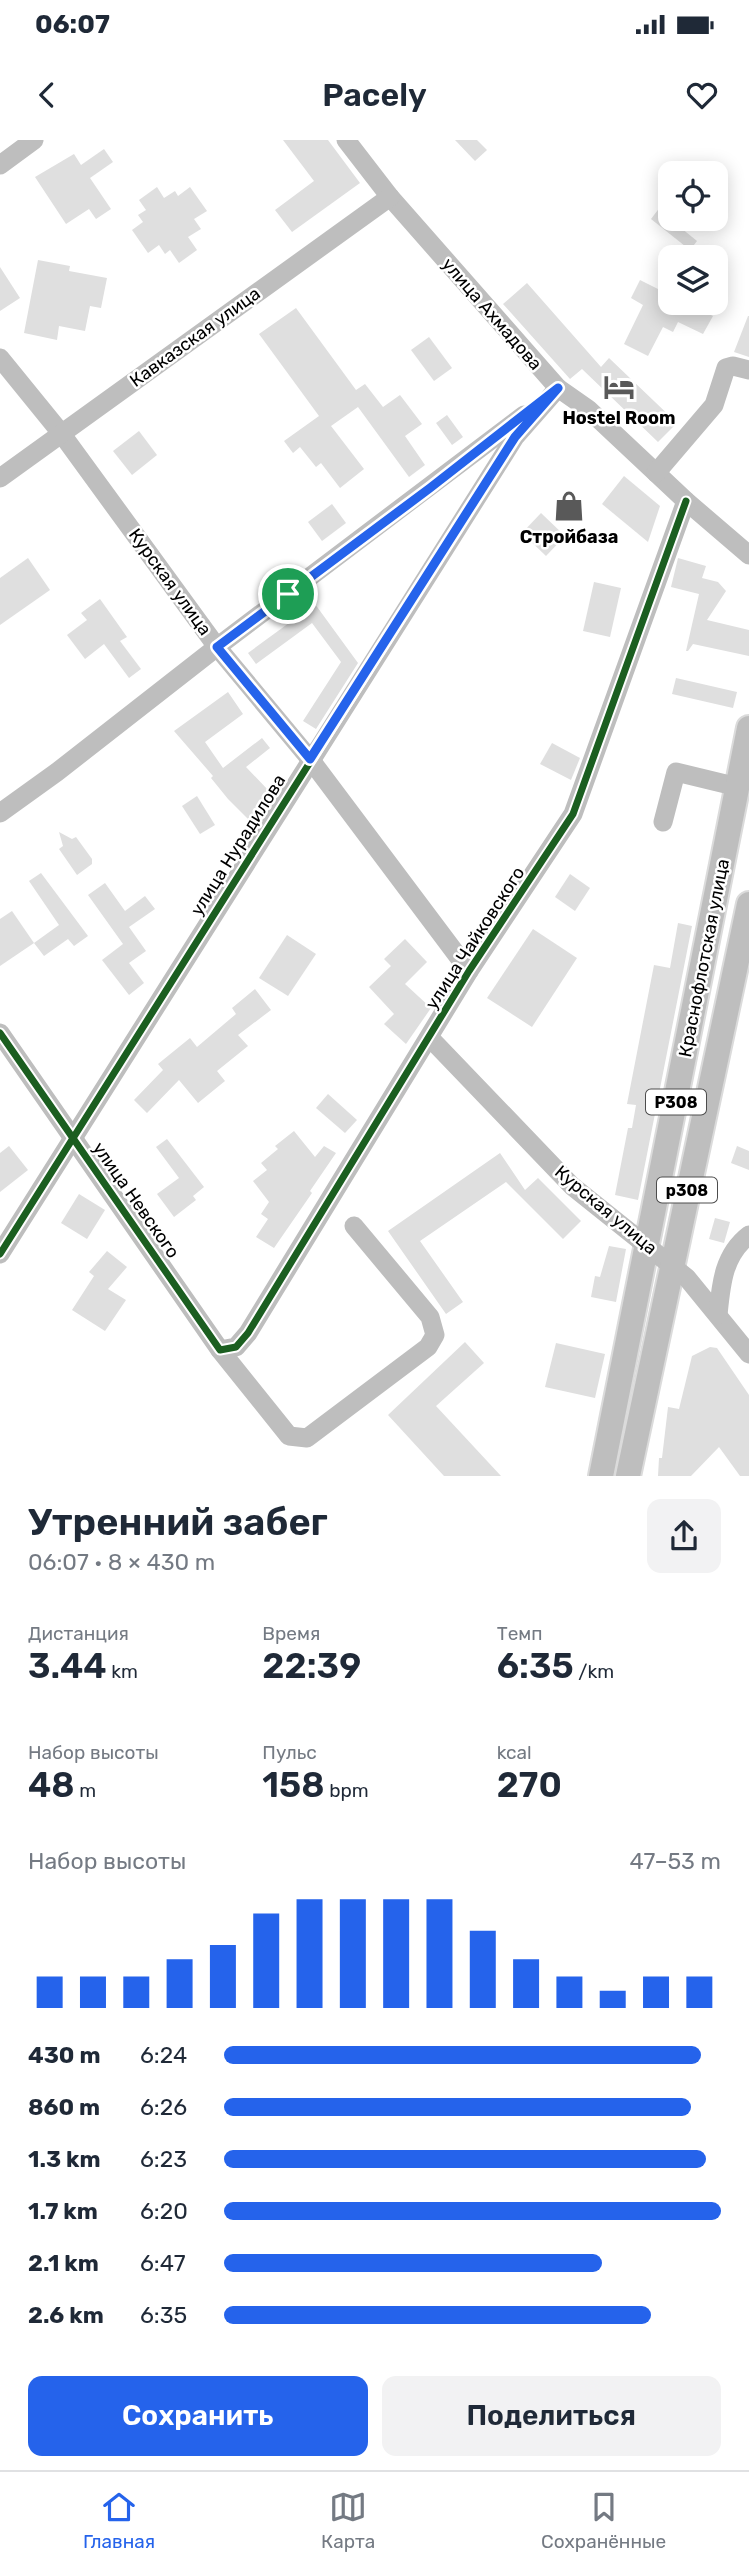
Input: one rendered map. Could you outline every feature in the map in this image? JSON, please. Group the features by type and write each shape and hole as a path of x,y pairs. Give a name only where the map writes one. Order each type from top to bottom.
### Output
{"main road":[{"name":"Краснофлотская улица","path":"601,1476 749,728"},
{"name":"Краснофлотская улица","path":"628,1476 749,904"}],"street":[{"path":"0,165 34,140"},
{"name":"улица Ахмадова","path":"346,140 390,197 558,388 588,409 687,502 749,555"},
{"name":"Кавказская улица","path":"0,478 390,197"},
{"name":"Курская улица","path":"0,358 61,433 217,647 310,759 469,971"},
{"path":"656,473 714,405 726,368 733,366 749,370"},
{"path":"0,813 558,388"},
{"name":"улица Нурадилова","path":"0,1254 515,437 558,388"},
{"name":"улица Чайковского","path":"220,1350 236,1347 247,1333 469,971 573,814 687,502"},
{"path":"663,822 676,772 738,787"},
{"name":"улица Невского","path":"0,1033 220,1350 289,1436 307,1438 428,1347 435,1335 430,1317 354,1226"},
{"name":"Курская улица","path":"430,1038 572,1186 687,1278 749,1354"},
{"path":"718,1315 722,1278 729,1259 749,1236"}],"building":[{"path":"283,140 328,140 360,183 292,232 275,210 314,181"},
{"path":"455,140 477,140 487,150 475,161"},
{"path":"104,149 113,162 90,178 111,209 96,219 89,209 66,224 35,177 74,154 81,165"},
{"path":"157,187 164,198 175,191 178,196 190,187 207,211 194,219 201,229 188,237 197,250 179,263 170,250 165,254 159,245 148,253 132,230 143,222 138,215 146,210 139,200"},
{"path":"658,210 658,225 651,219"},
{"path":"666,231 685,231 697,241 694,245 684,245"},
{"path":"38,260 70,266 69,271 107,278 101,308 90,306 85,331 59,326 57,340 24,333"},
{"path":"0,267 20,298 0,311"},
{"path":"640,280 658,289 658,315 713,316 703,334 678,322 673,332 663,327 648,356 624,344 643,305 631,298"},
{"path":"527,283 601,367 609,358 677,423 658,442 582,369 570,379 503,304"},
{"path":"296,308 356,390 365,384 383,407 400,395 422,424 405,436 425,465 409,477 358,407 331,426 364,469 340,488 321,463 316,467 300,447 293,453 284,441 319,416 259,334"},
{"path":"749,316 749,357 734,352"},
{"path":"429,337 452,368 434,381 411,350"},
{"path":"447,415 463,437 452,445 436,423"},
{"path":"139,431 157,455 132,475 113,451"},
{"path":"624,476 660,506 648,542 602,504"},
{"path":"332,504 346,523 322,541 308,522"},
{"path":"541,513 565,536 546,556 522,533"},
{"path":"28,558 50,590 0,625 0,578"},
{"path":"678,558 706,566 702,578 718,582 726,591 707,620 749,630 749,656 693,644 686,651 699,594 671,587"},
{"path":"594,582 621,588 610,637 583,631"},
{"path":"100,599 127,637 120,641 141,669 129,678 104,644 85,659 67,635 87,620 81,613"},
{"path":"315,604 358,663 316,729 303,721 341,662 312,623 256,664 248,653"},
{"path":"676,678 737,692 733,708 672,694"},
{"path":"228,692 243,714 205,742 223,768 262,738 270,748 246,767 269,791 250,821 228,799 211,778 213,776 174,731"},
{"path":"552,743 580,758 571,780 540,764"},
{"path":"197,796 215,825 200,834 182,806"},
{"path":"59,832 72,839 76,837 92,859 92,864 77,875 59,849 63,846"},
{"path":"41,873 88,936 74,946 68,939 44,956 34,943 59,925 29,881"},
{"path":"570,874 590,888 575,911 555,897"},
{"path":"105,883 125,911 145,896 155,909 129,927 146,951 129,963 144,983 129,995 102,960 123,944 88,895"},
{"path":"12,911 34,943 0,966 0,919"},
{"path":"678,923 692,926 638,1200 615,1195 628,1128 632,1128 636,1105 627,1104 654,965 670,968"},
{"path":"533,929 577,958 532,1027 487,998"},
{"path":"287,935 316,954 288,996 259,978"},
{"path":"405,939 427,962 405,984 431,1008 406,1044 384,1024 394,1014 369,987 391,966 384,959"},
{"path":"255,989 271,1010 238,1035 248,1046 217,1071 225,1081 198,1103 179,1080 147,1113 134,1100 163,1070 158,1064 190,1038 197,1047 236,1014 232,1008"},
{"path":"328,1094 357,1120 345,1133 316,1108"},
{"path":"294,1131 315,1157 324,1146 336,1153 274,1248 256,1237 268,1219 261,1214 269,1202 253,1181 267,1170 261,1163 278,1149 275,1146"},
{"path":"167,1139 204,1187 193,1196 196,1200 174,1217 157,1194 179,1178 156,1147"},
{"path":"9,1146 28,1170 0,1192 0,1153"},
{"path":"737,1146 749,1151 749,1170 731,1163"},
{"path":"500,1153 525,1190 538,1178 581,1221 563,1239 506,1182 420,1241 463,1302 446,1314 388,1231"},
{"path":"79,1194 105,1210 87,1239 61,1223"},
{"path":"715,1218 730,1222 724,1243 709,1239"},
{"path":"609,1246 626,1249 616,1302 591,1297 595,1276 600,1277"},
{"path":"107,1251 127,1267 108,1289 126,1300 105,1331 72,1310 94,1276 89,1272"},
{"path":"465,1342 484,1363 436,1406 501,1476 444,1476 388,1415"},
{"path":"556,1343 605,1354 595,1398 545,1387"},
{"path":"710,1347 717,1348 749,1395 749,1476 740,1476 719,1447 691,1476 658,1476 668,1407 679,1409 692,1356"}],"cycle path":[{"path":"0,1254 515,437 558,388"},
{"path":"0,1033 220,1350 236,1347 248,1333 469,971 573,814 686,501"}],"place":[{"name":"Hostel Room","path":"619,387"},
{"name":"Стройбаза","path":"569,506"}],"route":[{"path":"558,388 515,437 310,759 217,647 288,594 558,388"}]}
